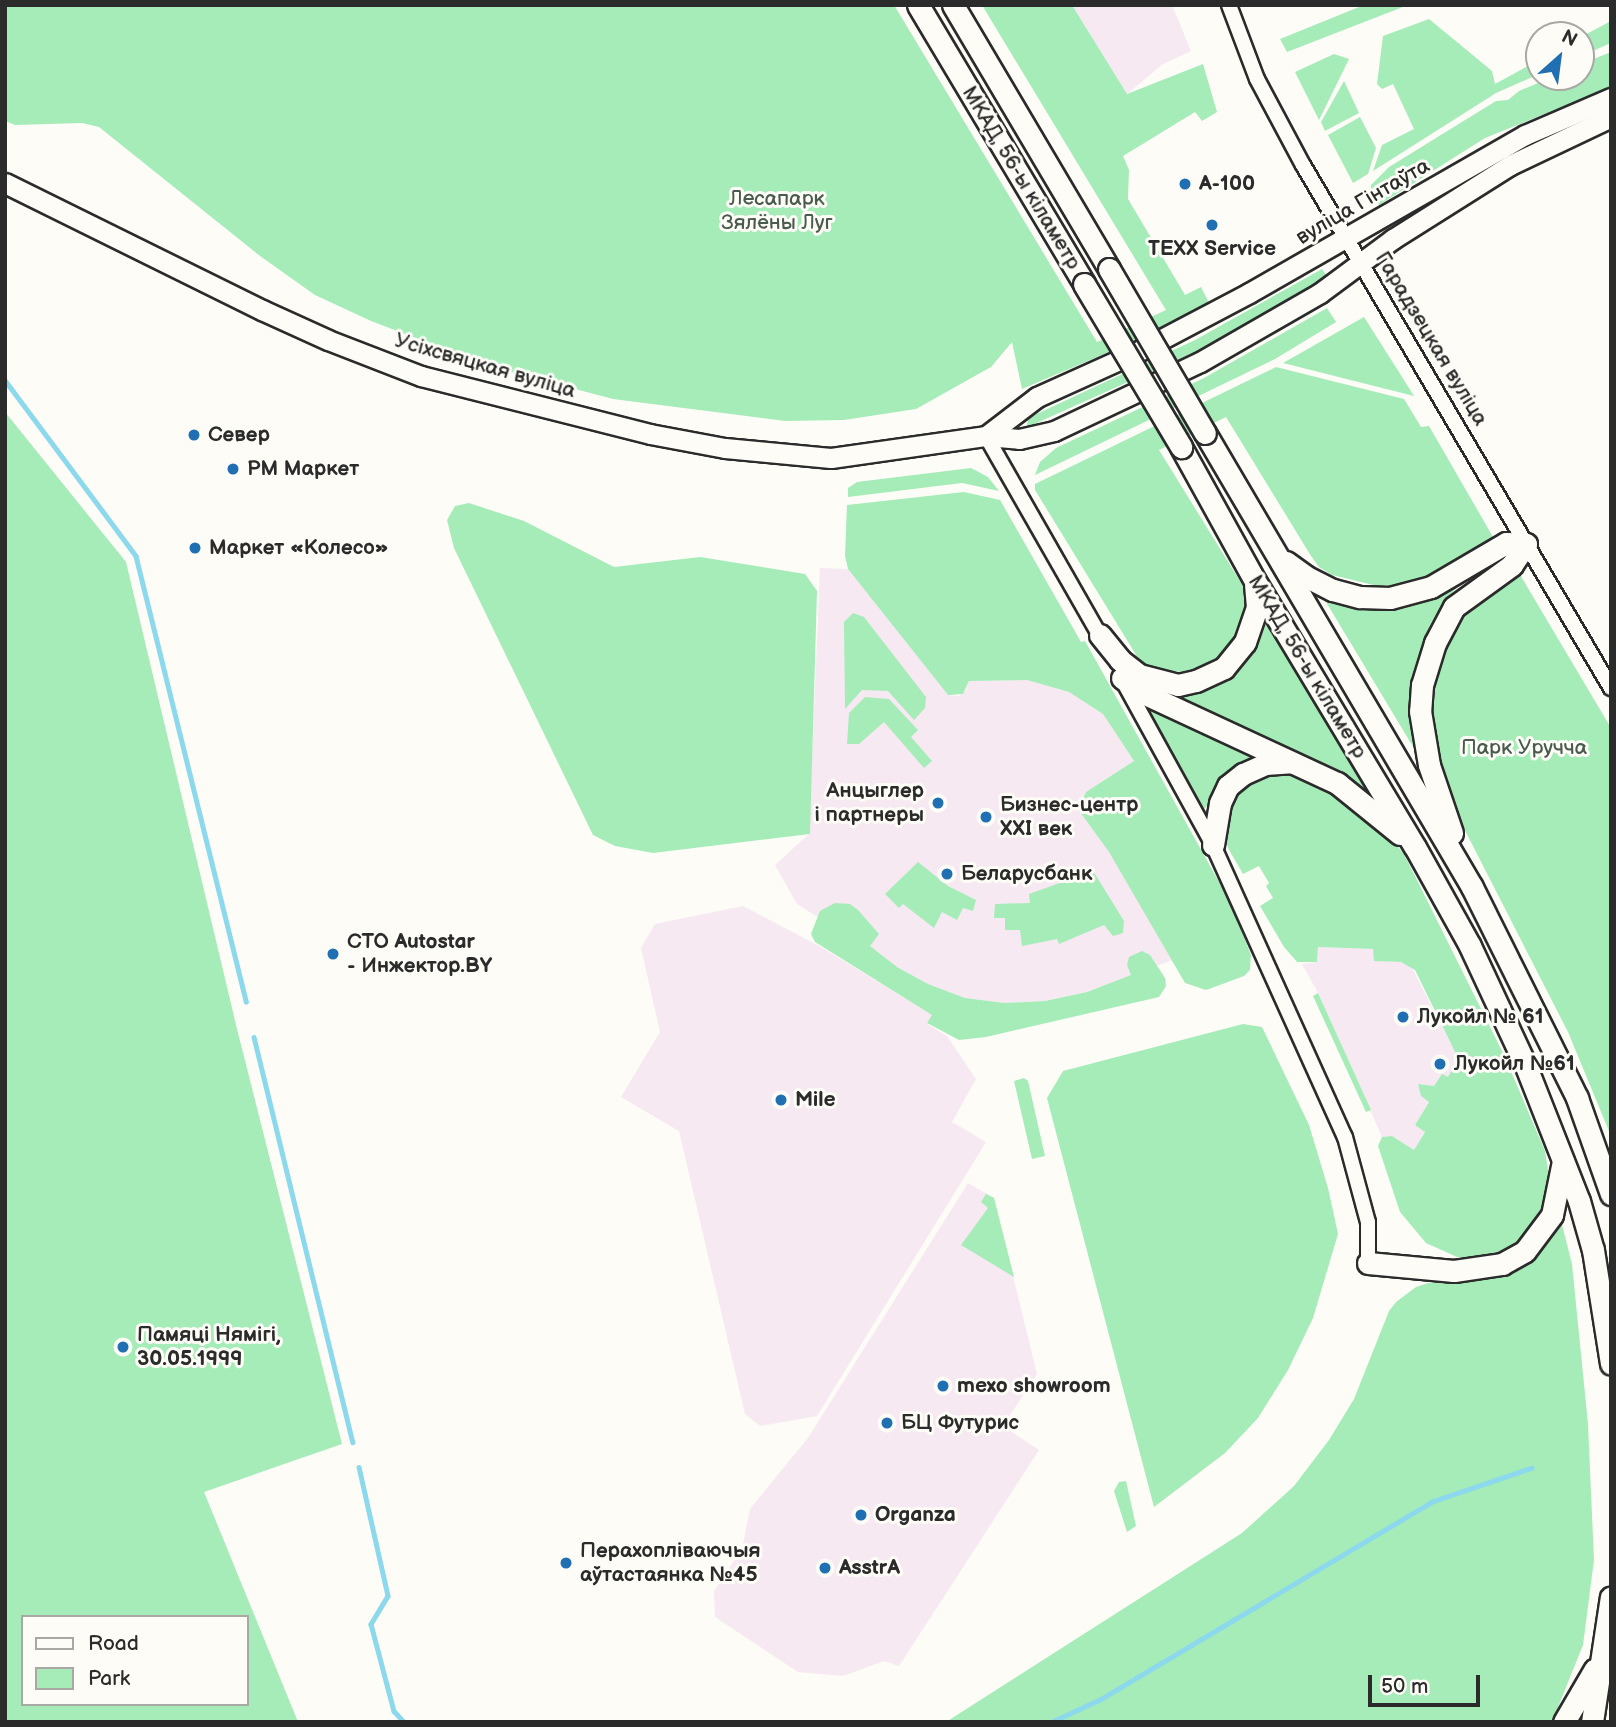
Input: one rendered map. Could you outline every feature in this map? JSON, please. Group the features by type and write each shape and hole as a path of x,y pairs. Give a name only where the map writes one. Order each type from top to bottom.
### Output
{"highway":[{"name":"МКАД, 56-ы кіламетр","path":"918,5 1181,447 1255,581 1415,847 1470,946 1564,1158 1593,1250 1611,1364"},
{"name":"МКАД, 56-ы кіламетр","path":"953,5 1278,553 1472,887 1577,1098 1611,1194"},
{"path":"1278,553 1306,576 1333,590 1360,597 1390,598 1431,587 1506,543 1526,544"},
{"path":"1472,887 1429,765 1420,711 1422,685 1434,643 1454,607 1512,565 1526,544"},
{"path":"1100,635 1121,660 1139,675 1178,685 1196,681 1224,668 1245,642 1257,607 1255,581"},
{"path":"1122,678 1145,694 1337,783 1415,847"},
{"path":"1213,845 1220,803 1228,786 1243,774 1265,764 1291,762"},
{"path":"1368,1263 1454,1271 1502,1264 1525,1251 1552,1214 1564,1158"},
{"path":"1592,1722 1611,1597"},
{"path":"1564,1722 1602,1658"}],"main road":[{"name":"вуліца Гінтаўта","path":"1141,350 1346,238 1525,135 1611,98"},
{"path":"1361,263 1393,239 1510,165 1611,117"},
{"name":"Усіхсвяцкая вуліца","path":"5,183 328,340 421,376 650,434 783,456 831,458 986,436 1018,439 1054,432 1157,383 1320,293 1361,263"},
{"name":"Усіхсвяцкая вуліца","path":"986,436 1037,397 1141,350"}],"street":[{"name":"Гарадзецкая вуліца","path":"1229,5 1257,79 1346,238 1611,688"},
{"path":"986,436 1100,635 1213,845 1345,1137 1368,1222 1368,1263"}],"shaded area":[{"path":"1072,5 1172,5 1191,51 1163,64 1127,94"},
{"path":"820,568 848,569 948,695 959,696 966,690 969,681 1027,680 1069,692 1103,714 1134,761 1086,792 1074,812 1084,804 1178,958 1086,992 1045,1001 1005,1003 965,998 928,984 897,967 797,904 775,865 809,834"},
{"path":"743,906 819,946 933,1015 927,1024 947,1036 976,1079 952,1122 986,1142 817,1416 760,1426 745,1414 679,1131 621,1097 660,1032 641,948 655,924"},
{"path":"1318,947 1374,949 1375,961 1401,962 1411,966 1456,1054 1455,1066 1448,1078 1434,1086 1418,1084 1421,1096 1429,1101 1415,1125 1425,1131 1414,1150 1392,1136 1382,1137 1318,993 1302,964 1317,962"},
{"path":"968,1183 994,1198 1037,1374 1003,1426 1039,1450 899,1666 884,1661 843,1676 798,1672 715,1617 714,1591 742,1549 750,1509 808,1438"}],"green space":[{"name":"Лесапарк Зялёны Луг","path":"5,5 894,5 1097,342 1166,310 982,5 1072,5 1127,94 1203,64 1217,112 1202,121 1195,112 1123,156 1129,170 1128,199 1185,295 1201,287 1210,305 1177,323 1022,389 1012,342 991,367 916,409 844,420 785,421 613,399 492,367 371,321 315,295 260,256 99,127 82,123 15,125 5,121"},
{"path":"1364,5 1408,5 1287,52 1280,39"},
{"path":"1429,19 1492,71 1495,84 1525,68 1525,80 1496,93 1373,171 1382,145 1414,129 1393,84 1382,89 1377,84 1383,36"},
{"path":"1611,21 1611,43 1595,50 1595,30"},
{"path":"1611,52 1611,87 1485,138 1379,205 1371,193 1371,185 1389,167 1496,101 1508,100 1525,88 1525,91 1595,91 1595,58"},
{"path":"1334,54 1349,59 1319,120 1295,72"},
{"path":"1344,81 1359,113 1325,131 1321,122"},
{"path":"1360,117 1376,148 1368,174 1353,183 1328,135"},
{"path":"1322,269 1326,275 1324,278 1199,350 1030,426 1027,425 1028,418 1195,340"},
{"path":"1327,308 1336,322 1275,359 1035,475 1040,462 1056,448 1204,378"},
{"path":"1364,317 1414,396 1283,363"},
{"path":"1276,367 1404,399 1421,427 1429,426 1493,537 1492,541 1422,583 1386,588 1332,575 1319,567 1311,556 1226,417 1159,450 1248,594 1245,623 1219,661 1194,673 1160,670 1141,663 1035,490 1035,484"},
{"path":"5,412 126,562 237,1029 342,1444 204,1492 298,1722 5,1722"},
{"path":"971,468 988,477 999,491 962,483 848,497 848,488 857,482"},
{"path":"964,492 1000,500 1081,642 1085,641 1229,900 1251,955 1250,970 1244,976 1206,990 1185,983 1109,852 1078,809 1086,792 1134,761 1103,714 1069,692 1027,680 969,681 963,694 948,695 848,569 845,556 847,505"},
{"path":"469,503 524,521 614,567 700,557 805,574 817,591 810,834 653,853 615,846 593,835 454,548 447,520 455,506"},
{"path":"1498,557 1500,561 1460,585 1445,599 1430,625 1417,663 1409,704 1418,755 1320,592 1382,606 1406,605 1443,590"},
{"name":"Парк Уручча","path":"1519,573 1611,728 1611,1136 1568,1032 1452,805 1430,722 1431,685 1439,651 1470,599"},
{"path":"853,613 864,617 926,697 925,708 914,720 888,691 862,690 845,709 844,622"},
{"path":"1266,613 1380,806 1156,688 1198,691 1231,677 1254,649 1263,632"},
{"path":"865,697 889,699 918,730 911,737 932,761 924,768 884,722 859,744 847,744 849,713"},
{"path":"1141,699 1260,754 1204,809"},
{"path":"1284,770 1326,783 1389,836 1404,854 1504,1055 1545,1151 1550,1182 1543,1210 1521,1239 1502,1252 1481,1258 1457,1257 1426,1243 1400,1212 1378,1146 1382,1137 1392,1136 1414,1150 1425,1132 1415,1125 1429,1102 1421,1096 1418,1084 1434,1086 1442,1074 1448,1077 1456,1062 1456,1054 1415,970 1401,962 1374,961 1373,949 1318,947 1317,962 1297,962 1284,947 1260,906 1273,898 1266,886 1269,883 1259,866 1243,874 1228,848 1224,829 1231,801 1242,787 1258,776"},
{"path":"918,862 948,886 976,900 973,911 963,908 957,920 942,912 934,928 903,904 899,908 885,894"},
{"path":"1079,866 1095,874 1124,921 1123,933 1113,936 1104,925 1059,944 1057,939 1022,946 1020,930 1005,930 1005,918 994,918 995,904 1030,903 1029,894 1071,879 1067,871"},
{"path":"835,903 850,904 858,910 879,934 870,946 897,967 928,984 965,998 1005,1003 1045,1001 1087,992 1131,975 1127,965 1129,957 1142,951 1150,955 1165,978 1166,986 1159,997 986,1037 959,1040 927,1023 932,1015 815,942 811,934 820,911"},
{"path":"1318,993 1371,1110 1366,1112 1313,996"},
{"path":"1243,1024 1262,1027 1309,1125 1328,1188 1338,1234 1313,1318 1288,1370 1258,1418 1225,1453 1154,1507 1047,1098 1063,1071"},
{"path":"1024,1078 1028,1081 1045,1156 1032,1159 1014,1081"},
{"path":"986,1194 994,1198 1014,1277 961,1245 988,1208 981,1202"},
{"path":"1559,1213 1572,1264 1588,1424 1594,1560 1583,1645 1552,1722 946,1722 1242,1533 1294,1486 1329,1440 1354,1399 1389,1311 1396,1302 1416,1287 1428,1283 1455,1278 1475,1280 1516,1271 1535,1258 1549,1242"},
{"path":"1126,1481 1136,1526 1127,1532 1114,1491 1119,1482"}],"waterway":[{"path":"5,380 136,556 246,1002"},
{"path":"254,1037 353,1442"},
{"path":"359,1467 388,1596 371,1624 394,1711 404,1722"},
{"path":"1051,1722 1101,1699 1431,1502 1531,1468"}],"place":[{"name":"A-100","path":"1185,184"},
{"name":"TEXX Service","path":"1212,225"},
{"name":"Север","path":"194,435"},
{"name":"РМ Маркет","path":"233,469"},
{"name":"Маркет «Колесо»","path":"195,548"},
{"name":"Анцыглер і партнеры","path":"938,803"},
{"name":"Бизнес-центр XXI век","path":"986,817"},
{"name":"Беларусбанк","path":"947,874"},
{"name":"СТО Autostar - Инжектор.BY","path":"333,954"},
{"name":"Лукойл № 61","path":"1403,1017"},
{"name":"Лукойл №61","path":"1440,1064"},
{"name":"Mile","path":"781,1100"},
{"name":"Памяці Нямігі, 30.05.1999","path":"123,1347"},
{"name":"mexo showroom","path":"943,1386"},
{"name":"БЦ Футурис","path":"887,1423"},
{"name":"Organza","path":"861,1515"},
{"name":"Перахопліваючыя аўтастаянка №45","path":"566,1563"},
{"name":"AsstrA","path":"825,1568"}]}
